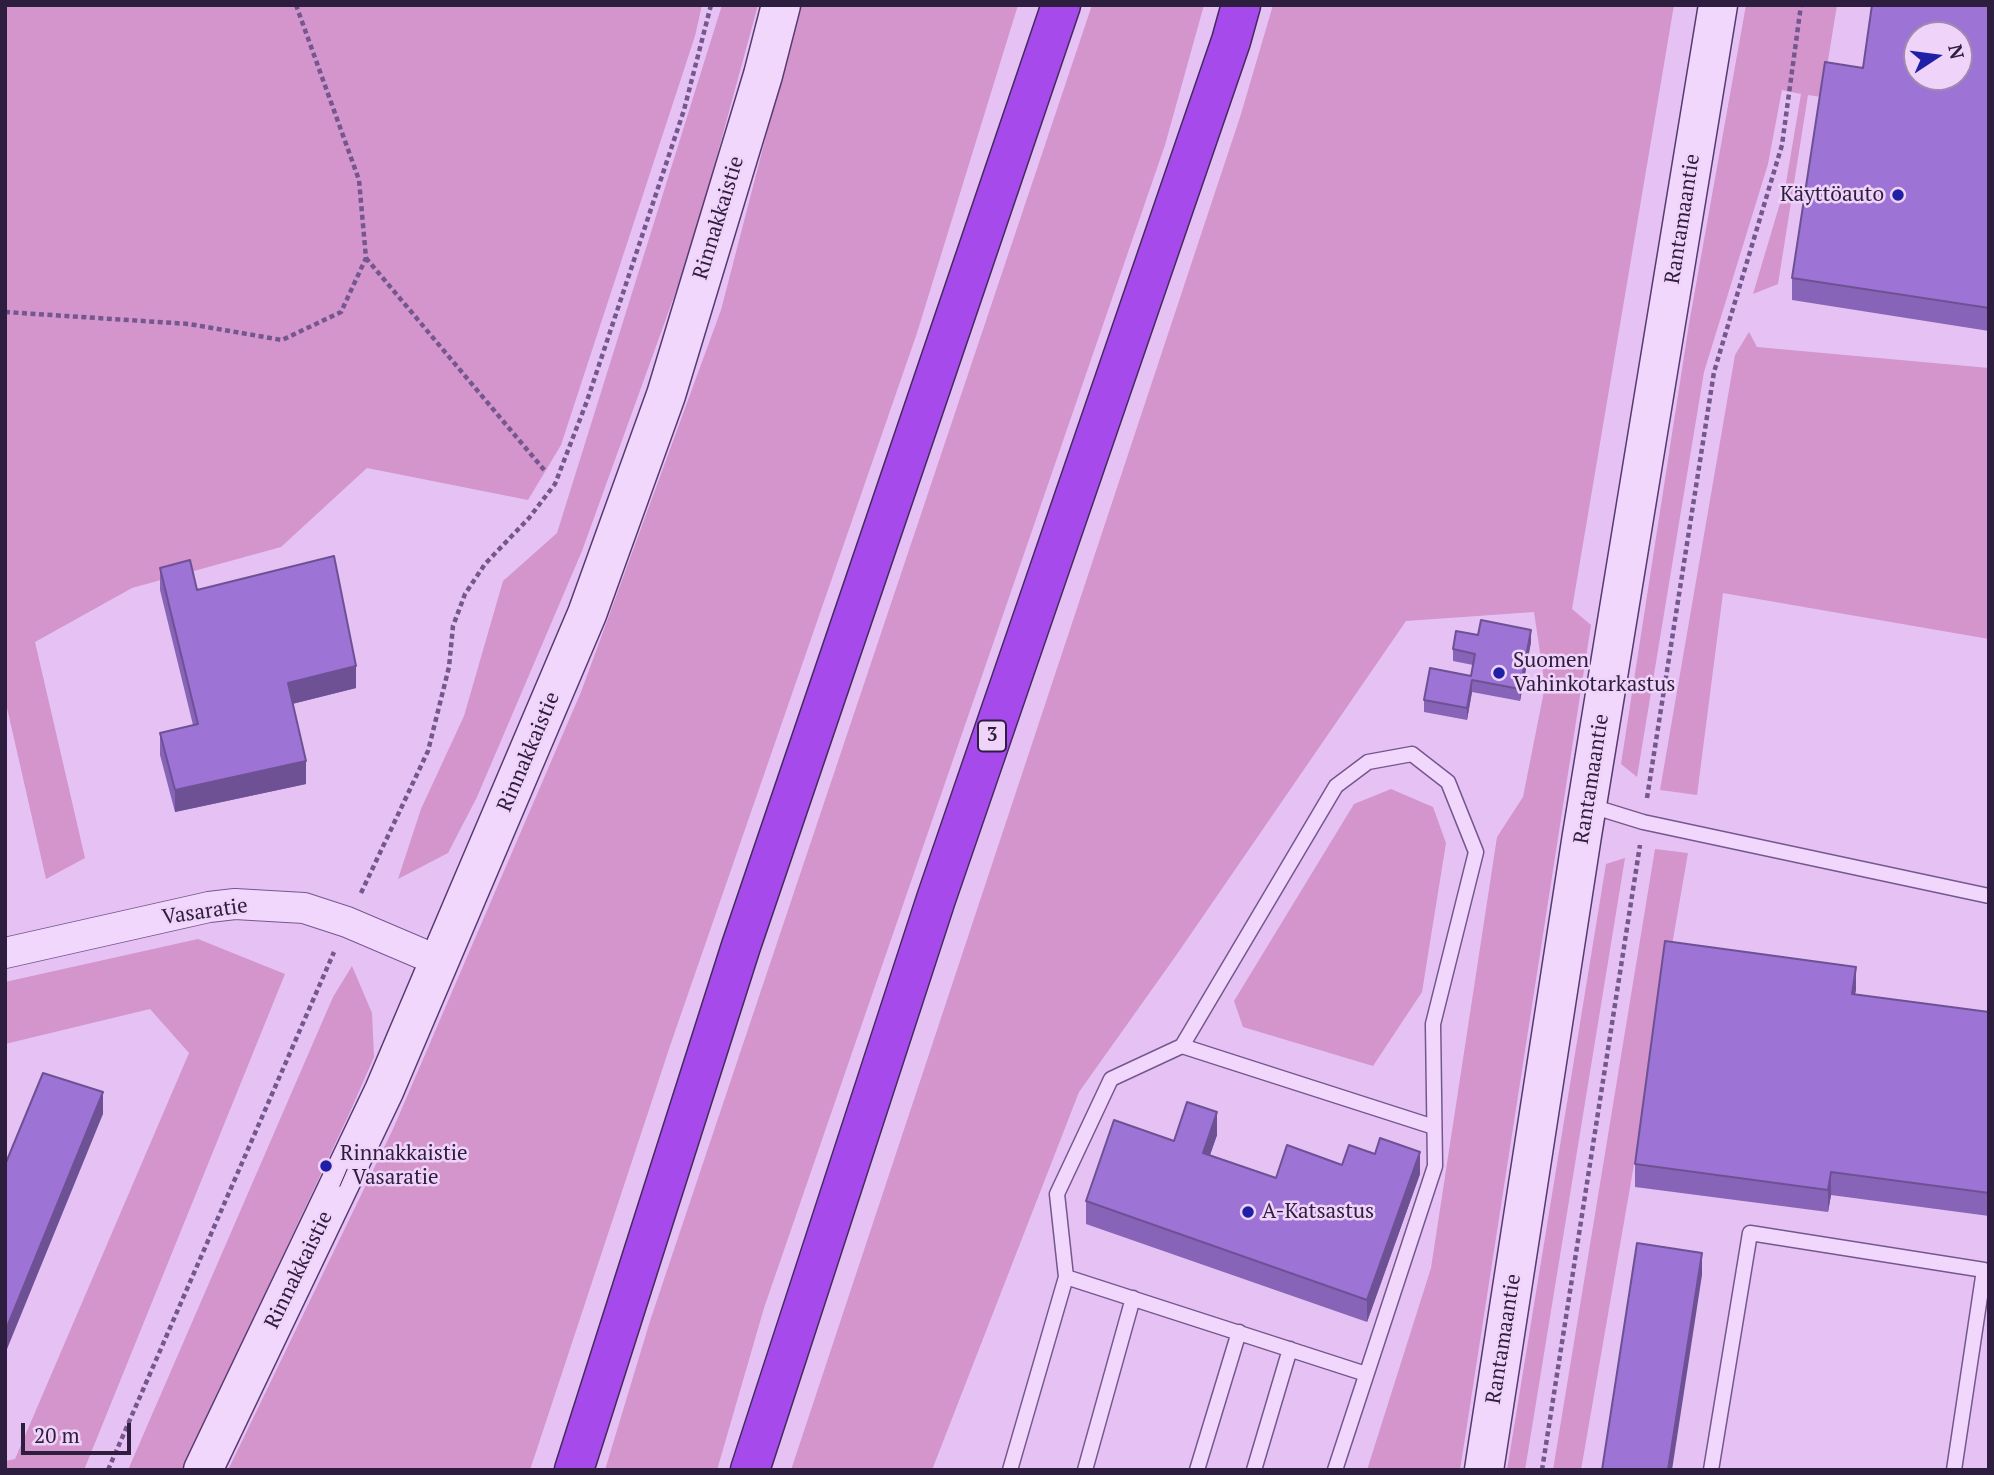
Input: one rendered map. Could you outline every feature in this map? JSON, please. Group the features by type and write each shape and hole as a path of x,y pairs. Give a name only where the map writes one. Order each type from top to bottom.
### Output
{"highway":[{"path":"574,1470 741,946 1061,5"},
{"name":"3","path":"750,1470 936,899 1231,41 1241,5"}],"street":[{"name":"Rinnakkaistie","path":"203,1470 384,1091 587,614 666,396 781,5"},
{"name":"Rantamaantie","path":"1484,1470 1587,805 1718,5"},
{"name":"Vasaratie","path":"5,953 209,907 234,904 304,908 347,922 441,962"}],"lane":[{"path":"1010,1470 1066,1277 1057,1194 1111,1079 1182,1046 1336,786 1368,762 1412,754 1448,782 1476,852 1433,1024 1435,1166 1335,1470"},
{"path":"1587,805 1643,822 1989,896"},
{"path":"1182,1046 1434,1127"},
{"path":"1711,1470 1750,1233 1986,1267 1954,1470"},
{"path":"1066,1277 1366,1374"},
{"path":"1085,1470 1133,1298"},
{"path":"1197,1470 1239,1332"},
{"path":"1254,1470 1290,1349"}],"path":[{"path":"5,312 189,324 282,340 341,312 366,258 359,180 296,5"},
{"path":"108,1470 347,922 428,751 449,667 453,626 465,594 485,564 529,518 555,484 587,401 684,110 711,5"},
{"path":"1542,1470 1714,372 1782,145 1801,5"},
{"path":"366,258 545,471"}],"shaded area":[{"path":"5,5 702,5 695,36 561,445 528,500 367,468 281,547 132,588 35,642 85,858 46,879 5,699"},
{"path":"722,5 758,5 693,244 582,551 477,797 448,853 398,879 421,809 464,716 503,581 557,533"},
{"path":"800,5 1018,5 917,333 671,1043 530,1470 228,1470 393,1129 581,692 721,310"},
{"path":"1092,5 1204,5 1165,145 764,1308 717,1470 605,1470 650,1321"},
{"path":"1273,5 1674,5 1572,609 1591,625 1460,1470 1367,1470 1431,1268 1497,837 1523,797 1545,686 1534,612 1406,621 1079,1092 932,1470 791,1470 1241,114"},
{"path":"1746,5 1837,5 1822,97 1808,95 1778,284 1753,294 1786,183 1801,94 1782,90 1768,164 1704,372 1637,777 1621,764 1689,324"},
{"path":"1749,332 1757,347 1989,368 1989,639 1723,593 1697,795 1660,790 1735,355"},
{"path":"1391,789 1433,807 1446,843 1422,992 1373,1066 1243,1027 1234,1001 1354,804"},
{"path":"1655,849 1688,853 1581,1470 1553,1470"},
{"path":"1625,858 1525,1470 1507,1470 1606,864"},
{"path":"198,939 285,974 84,1470 5,1470 5,1461 15,1459 189,1053 150,1009 5,1044 5,982"},
{"path":"352,966 372,1013 374,1057 350,1112 182,1470 128,1470 333,997"}],"building":[{"name":"Käyttöauto","path":"1872,5 1989,5 1989,308 1792,278 1825,62 1863,68"},
{"path":"334,556 356,666 288,683 306,761 175,790 160,733 198,724 160,568 190,560 197,590"},
{"name":"Suomen Vahinkotarkastus","path":"1481,620 1531,630 1520,689 1472,680 1467,708 1424,700 1430,668 1471,676 1475,654 1453,649 1456,631 1478,635"},
{"path":"1665,941 1856,967 1852,994 1989,1012 1989,1193 1831,1172 1828,1190 1635,1164"},
{"path":"43,1073 103,1092 5,1332 5,1165"},
{"name":"A-Katsastus","path":"1187,1102 1217,1112 1203,1153 1276,1178 1287,1145 1342,1165 1349,1145 1375,1154 1380,1138 1420,1152 1367,1300 1086,1201 1114,1120 1174,1141"},
{"path":"1637,1243 1702,1253 1668,1470 1602,1470"}],"place":[{"name":"Käyttöauto","path":"1898,195"},
{"name":"Suomen Vahinkotarkastus","path":"1499,673"},
{"name":"Rinnakkaistie / Vasaratie","path":"326,1166"},
{"name":"A-Katsastus","path":"1248,1212"}]}
